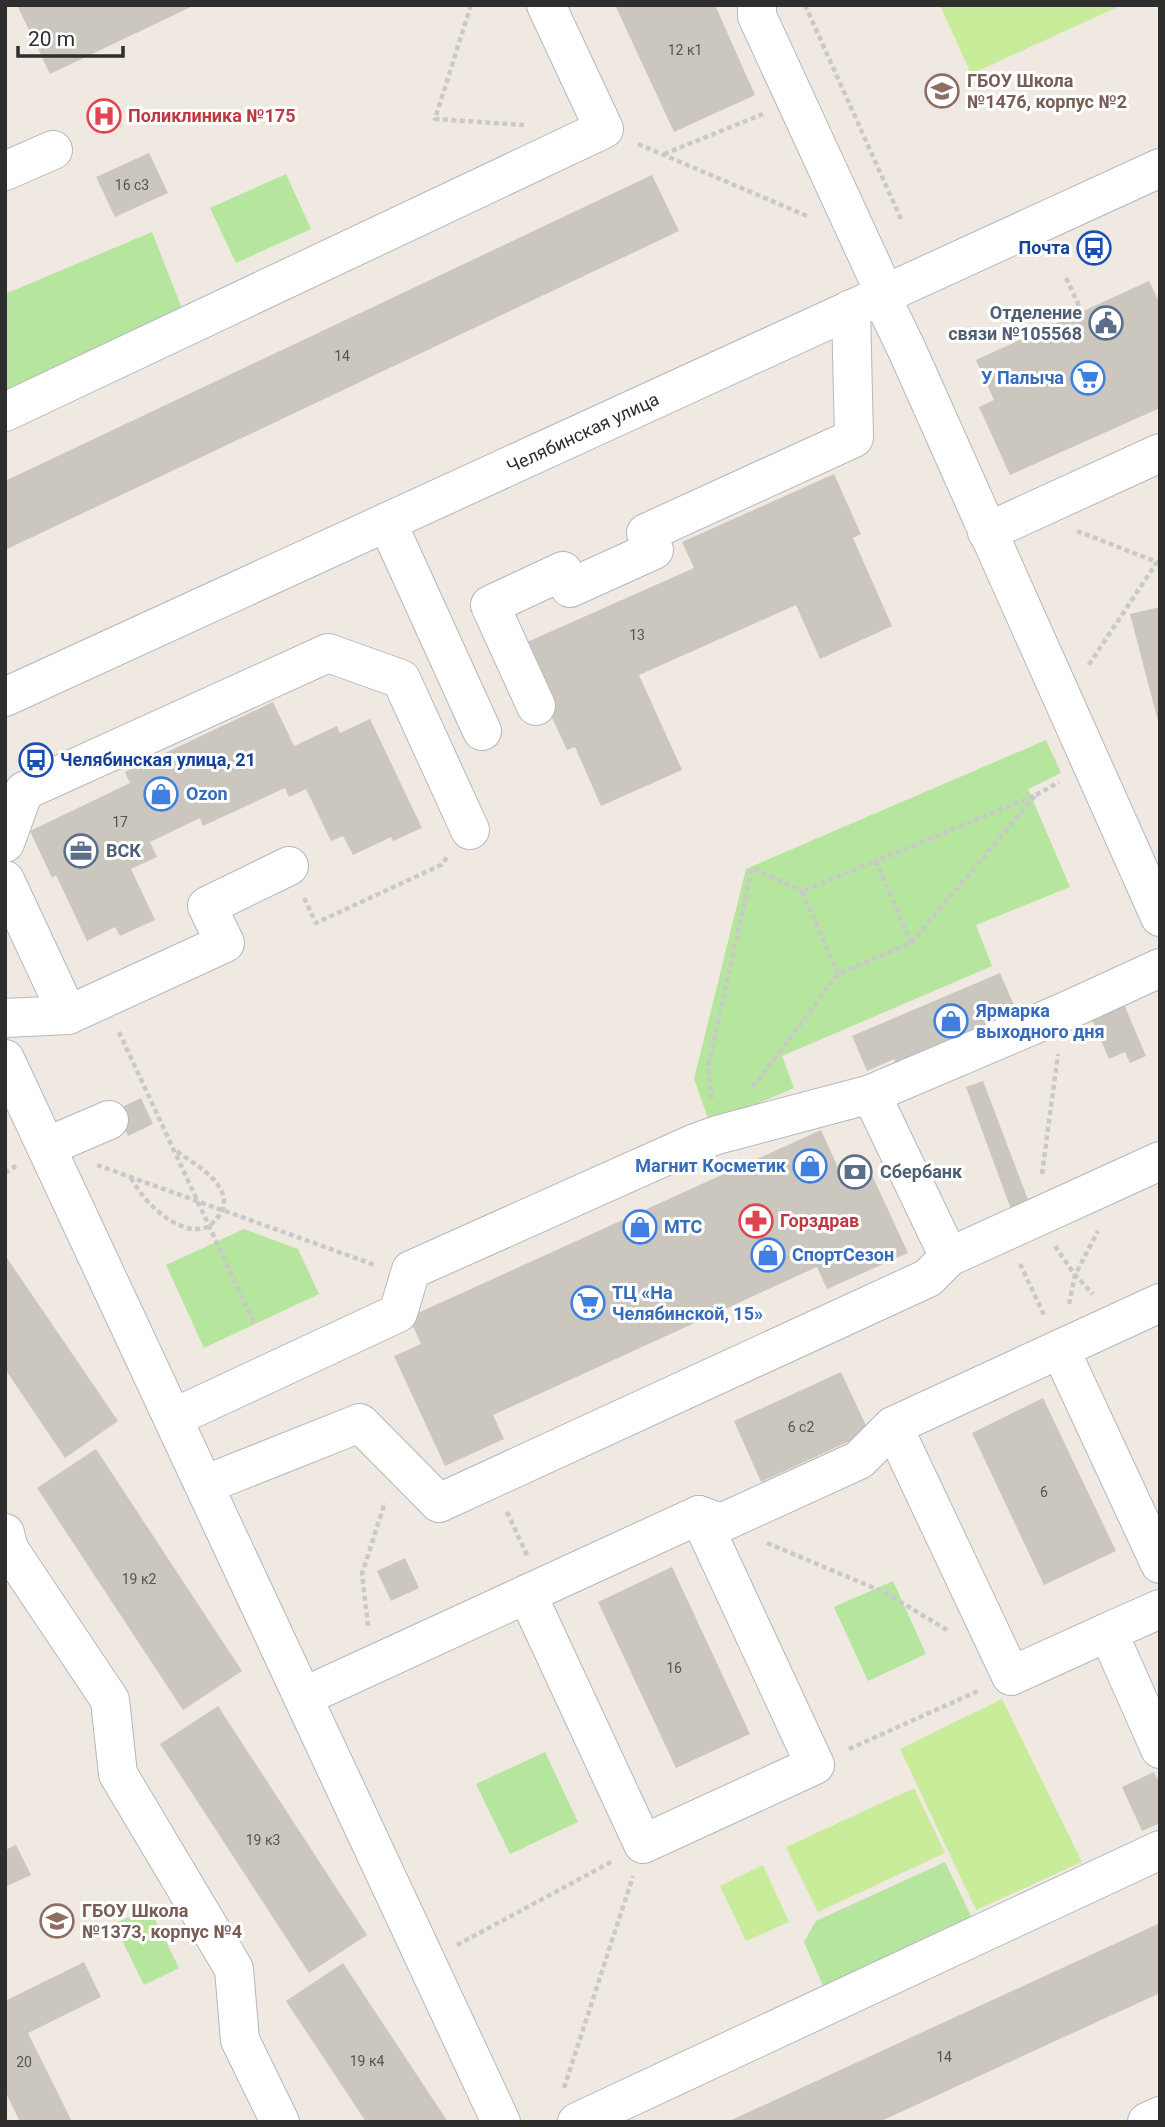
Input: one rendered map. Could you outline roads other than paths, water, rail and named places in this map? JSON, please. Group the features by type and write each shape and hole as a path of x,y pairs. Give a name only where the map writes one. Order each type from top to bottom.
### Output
{"street":[{"path":"5,412 604,129 546,5"},
{"path":"436,629 563,571 570,588 654,550 646,533 854,438 872,300 859,238 757,16 757,5"},
{"path":"5,172 53,150"},
{"name":"Челябинская улица","path":"5,697 1160,168"},
{"path":"872,300 907,350 950,476 987,532 1160,917"},
{"path":"987,532 1160,453"},
{"path":"387,523 482,731"},
{"path":"490,605 536,706"},
{"path":"5,843 24,791 328,653 401,679 470,830"},
{"path":"5,1017 68,1015 225,943 207,906 289,866"},
{"path":"5,880 68,1015"},
{"path":"173,1418 398,1313 411,1270 717,1135 871,1094 1160,968"},
{"path":"5,1059 501,2122"},
{"path":"871,1094 949,1256"},
{"path":"46,1147 109,1121"},
{"path":"204,1485 360,1423 439,1503 928,1278 949,1256 1160,1161"},
{"path":"303,1697 535,1591 859,1460 894,1426 1160,1303"},
{"path":"1060,1349 1160,1564"},
{"path":"894,1426 1011,1676 1160,1609"},
{"path":"535,1591 643,1844 815,1765 710,1519"},
{"path":"5,1533 9,1549 110,1700 118,1774 234,1969 240,2040 279,2122"},
{"path":"1108,1632 1160,1749"},
{"path":"570,2108 1160,1850"},
{"path":"1147,2122 1160,2116"}],"place":[{"name":"ГБОУ Школа №1476, корпус №2","path":"942,91"},
{"name":"Поликлиника №175","path":"104,116"},
{"name":"Почта","path":"1094,248"},
{"name":"Отделение связи №105568","path":"1106,323"},
{"name":"У Палыча","path":"1088,378"},
{"name":"Челябинская улица, 21","path":"36,760"},
{"name":"Ozon","path":"161,794"},
{"name":"ВСК","path":"81,851"},
{"name":"Ярмарка выходного дня","path":"951,1021"},
{"name":"Магнит Косметик","path":"810,1166"},
{"name":"Сбербанк","path":"855,1172"},
{"name":"Горздрав","path":"756,1221"},
{"name":"МТС","path":"640,1227"},
{"name":"СпортСезон","path":"768,1255"},
{"name":"ТЦ «На Челябинской, 15»","path":"588,1303"},
{"name":"ГБОУ Школа №1373, корпус №4","path":"57,1921"}]}
